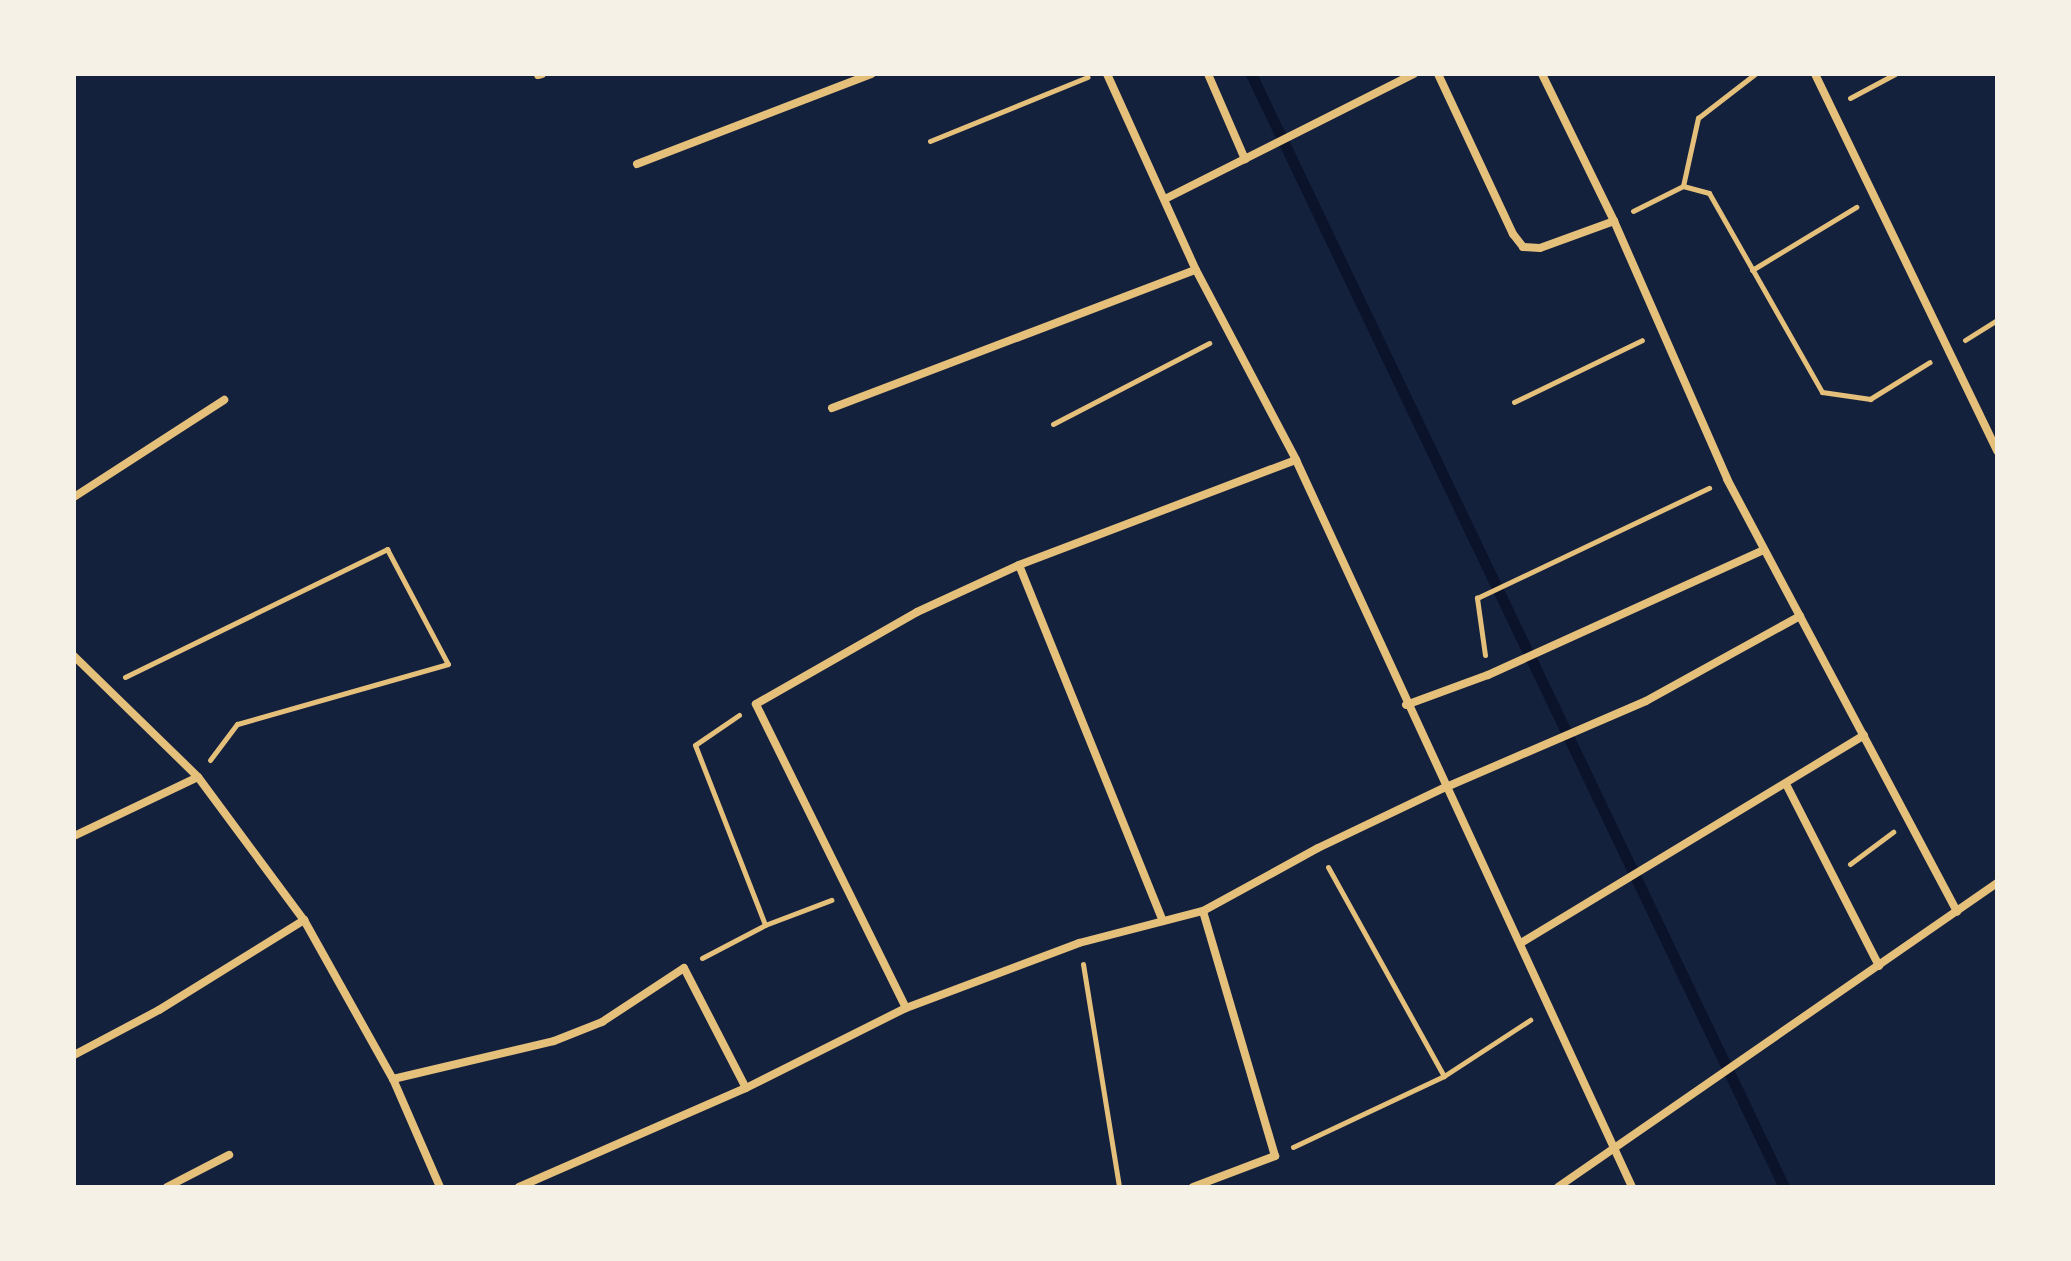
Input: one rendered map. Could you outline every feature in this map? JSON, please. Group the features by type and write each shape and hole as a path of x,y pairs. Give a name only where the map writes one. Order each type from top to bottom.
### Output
{"street":[{"path":"637,164 871,74"},
{"path":"1107,74 1196,270 1296,460 1444,788 1521,943 1632,1187"},
{"path":"1208,74 1245,159"},
{"path":"1165,199 1414,74"},
{"path":"1438,74 1513,234 1523,247 1540,248 1614,221"},
{"path":"1542,74 1614,221 1727,479 1957,912"},
{"path":"1815,74 1997,451"},
{"path":"832,408 1196,270"},
{"path":"74,497 224,400"},
{"path":"906,1008 847,894 756,704 917,612 1019,565 1296,460"},
{"path":"1406,705 1488,675 1764,550"},
{"path":"1019,565 1163,921"},
{"path":"519,1187 746,1088 906,1008 1079,943 1203,911 1318,848 1444,788 1646,701 1800,616"},
{"path":"74,656 198,777 304,920 393,1079 440,1187"},
{"path":"1521,943 1787,786 1864,735"},
{"path":"74,836 198,777"},
{"path":"1787,786 1879,966"},
{"path":"1558,1187 1613,1145 1997,883"},
{"path":"1193,1187 1275,1156 1203,911"},
{"path":"74,1055 159,1010 304,920"},
{"path":"393,1079 554,1041 602,1022 684,968 746,1088"},
{"path":"167,1187 229,1155"}],"path":[{"path":"930,141 1094,74"},
{"path":"1683,186 1698,118 1755,74"},
{"path":"1832,107 1895,74"},
{"path":"1614,221 1683,186 1709,193 1822,392 1870,399 1997,320"},
{"path":"1752,270 1874,196"},
{"path":"1514,402 1660,331"},
{"path":"1053,424 1228,333"},
{"path":"1488,675 1477,598 1727,479"},
{"path":"106,686 387,549 448,664 237,724 198,777"},
{"path":"756,704 695,745 765,925"},
{"path":"1834,876 1910,819"},
{"path":"1318,848 1444,1076"},
{"path":"684,968 765,925 847,894"},
{"path":"1079,943 1119,1187"},
{"path":"1275,1156 1444,1076 1548,1008"}],"waterway":[{"path":"1251,74 1784,1187"}]}
